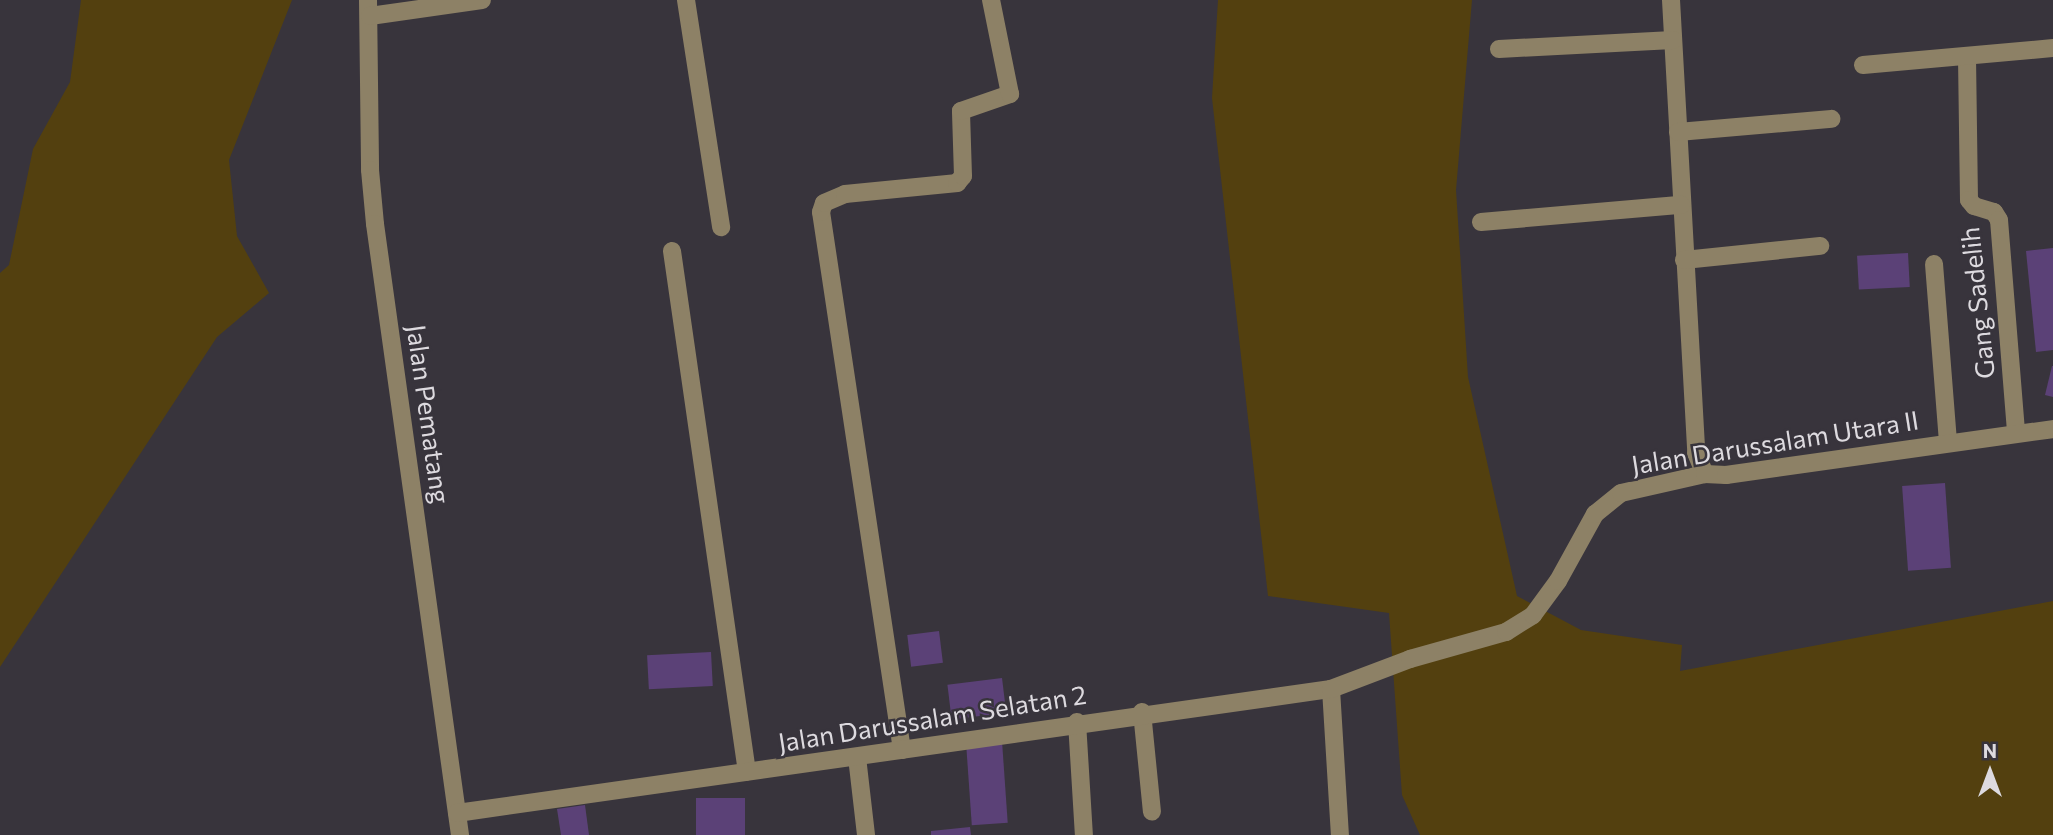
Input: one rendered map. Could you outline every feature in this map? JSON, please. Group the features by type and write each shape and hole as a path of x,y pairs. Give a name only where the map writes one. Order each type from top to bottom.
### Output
{"street":[{"path":"369,8 482,0"},
{"path":"686,0 721,227"},
{"path":"902,750 821,212 824,203 845,194 957,183 963,176 961,111 1010,94 991,0"},
{"path":"1671,0 1696,453 1705,474"},
{"name":"Jalan Pematang","path":"369,8 370,170 375,223 460,835"},
{"path":"1499,49 1673,40"},
{"path":"1863,65 2053,48"},
{"name":"Gang Sadelih","path":"1967,57 1969,200 1974,206 1994,212 1999,220 2016,433"},
{"path":"1678,131 1832,120"},
{"path":"1481,222 1681,205"},
{"path":"1684,260 1821,246"},
{"path":"671,251 747,772"},
{"path":"1934,264 1948,441"},
{"name":"Jalan Darussalam Utara II","path":"1410,659 1506,632 1533,615 1558,581 1595,514 1621,493 1705,474 1726,475 1948,441 2053,429"},
{"name":"Jalan Darussalam Selatan 2","path":"457,813 857,757 1142,712 1331,689 1410,659"},
{"path":"1331,689 1340,835"},
{"path":"1142,712 1152,812"},
{"path":"1077,722 1084,835"},
{"path":"857,757 866,835"}],"shaded area":[{"path":"81,0 292,0 229,160 237,236 269,293 217,337 0,667 0,273 9,265 33,149 70,82"},
{"path":"1218,0 1472,0 1456,190 1468,377 1517,596 1581,630 1682,645 1680,671 2053,601 2053,835 1420,835 1402,795 1389,613 1268,596 1212,98"}],"building":[{"path":"2053,248 2053,350 2036,352 2026,251"},
{"path":"1908,253 1910,287 1859,290 1857,256"},
{"path":"2053,366 2053,397 2045,395"},
{"path":"1945,483 1951,568 1908,571 1902,486"},
{"path":"939,631 943,663 911,667 907,635"},
{"path":"711,652 713,686 649,689 647,655"},
{"path":"1002,678 1006,713 952,719 947,685"},
{"path":"1002,741 1008,823 972,825 966,744"},
{"path":"696,798 745,798 745,835 696,835"},
{"path":"585,805 589,835 561,835 557,809"},
{"path":"970,827 971,835 931,835 931,831"}]}
